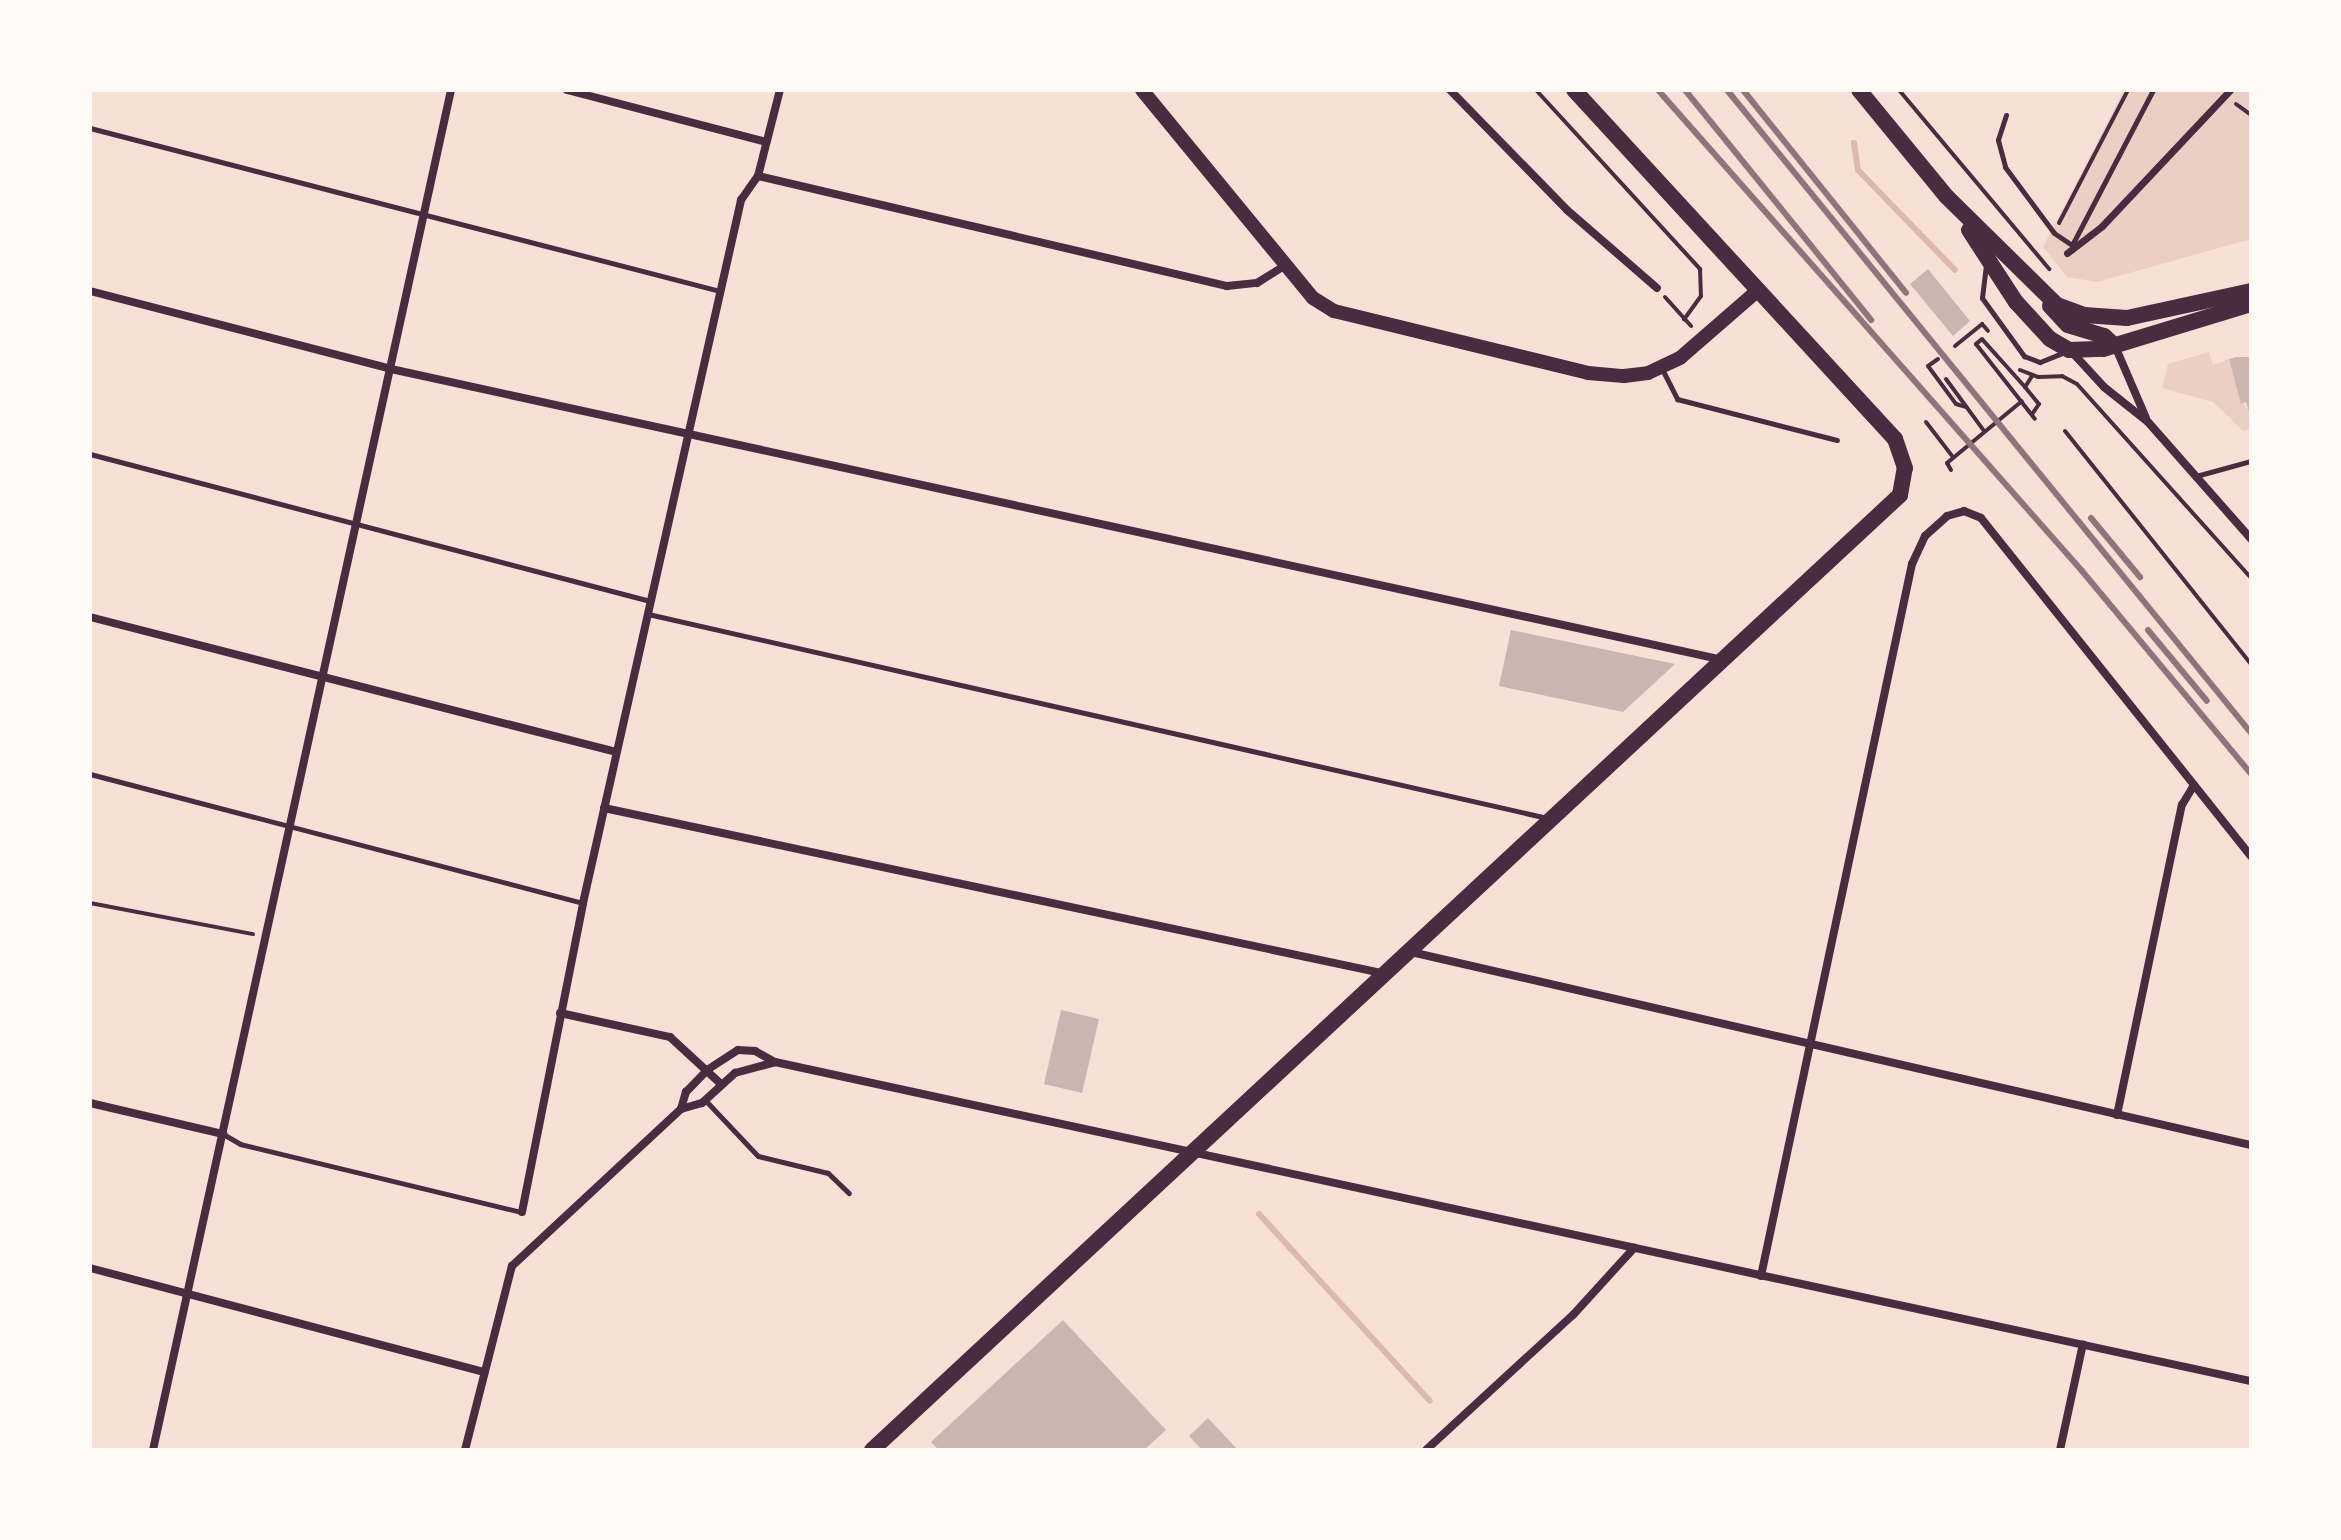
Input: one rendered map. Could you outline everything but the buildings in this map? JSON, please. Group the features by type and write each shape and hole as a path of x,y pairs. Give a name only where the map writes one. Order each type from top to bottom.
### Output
{"main road":[{"path":"872,1450 1723,660 1890,509 1904,486 1905,468 1888,431 1756,292 1574,90"},
{"path":"1859,90 1946,196 2068,325 2104,336 2115,346"},
{"path":"1946,196 2016,302 2050,339 2069,350 2115,346 2251,304"},
{"path":"2034,288 2065,309 2113,319 2251,291"}],"street":[{"path":"153,1450 290,822 325,678 451,90"},
{"path":"567,90 766,142"},
{"path":"522,1212 583,903 741,200 758,176 780,90"},
{"path":"1142,90 1313,298 1334,311 1588,373 1624,376 1661,368 1704,340 1756,292"},
{"path":"1450,90 1567,210 1657,288"},
{"path":"2067,253 2102,226 2230,90"},
{"path":"758,176 1227,286 1257,283 1286,265"},
{"path":"90,291 391,369 688,431 1723,660"},
{"path":"2115,346 2148,422"},
{"path":"2069,350 2104,387 2148,422 2251,539"},
{"path":"1761,1276 1912,564 1925,536 1947,516 1964,511 1981,518 2251,856"},
{"path":"90,617 616,752"},
{"path":"2117,1115 2182,805 2194,785"},
{"path":"604,808 1387,974"},
{"path":"1411,952 1811,1047 2251,1145"},
{"path":"560,1013 670,1037 721,1084"},
{"path":"681,1109 686,1092 707,1070 738,1050 755,1051 775,1062 1192,1154 2251,1381"},
{"path":"465,1450 504,1283 512,1266 681,1109 705,1100 735,1073 775,1062"},
{"path":"90,1103 223,1134"},
{"path":"1426,1450 1573,1315 1634,1248"},
{"path":"90,1268 483,1372"},
{"path":"2060,1450 2083,1344"}],"lane":[{"path":"2006,115 1998,140 2001,159 2054,233 2072,245 2153,90"},
{"path":"90,128 424,219 721,291"},
{"path":"1987,259 1982,298 2024,356 2040,362 2069,350"},
{"path":"1661,368 1677,399 1837,440"},
{"path":"90,454 650,601"},
{"path":"2196,476 2251,461"},
{"path":"647,614 1551,819"},
{"path":"90,774 290,822 583,903"},
{"path":"705,1100 758,1156 828,1173 849,1193"},
{"path":"223,1134 240,1144 522,1212"}],"path":[{"path":"1536,90 1704,279 1696,307 1684,319 1657,288"},
{"path":"1899,90 2051,271"},
{"path":"2054,233 2128,90"},
{"path":"1955,346 1982,324 2016,366 2032,376 2062,376 2077,384 2251,578"},
{"path":"1988,331 1994,326"},
{"path":"1969,335 2035,419 2032,410 2039,404 1982,339 1978,346"},
{"path":"1938,359 1930,369 1956,404 1966,407"},
{"path":"2025,387 2032,376"},
{"path":"1946,379 1984,431"},
{"path":"1942,464 1951,470 1947,463 1953,457 2022,401"},
{"path":"1926,422 1953,457"},
{"path":"2065,431 2251,664"},
{"path":"90,903 267,937"}],"shaded area":[{"path":"2124,90 2251,90 2251,239 2097,282 2067,277 2043,247"},
{"path":"2209,352 2213,365 2229,359 2242,403 2251,413 2251,429 2243,431 2213,402 2162,388 2168,364"}],"waterway":[{"path":"1854,143 1858,170 1955,270"},
{"path":"1259,1214 1430,1401"}],"railway":[{"path":"1658,90 2082,571 2251,774"},
{"path":"1685,90 1871,320"},
{"path":"1727,90 2251,733"},
{"path":"1743,90 1906,293"},
{"path":"2091,518 2140,577"},
{"path":"2148,630 2207,701"}]}
